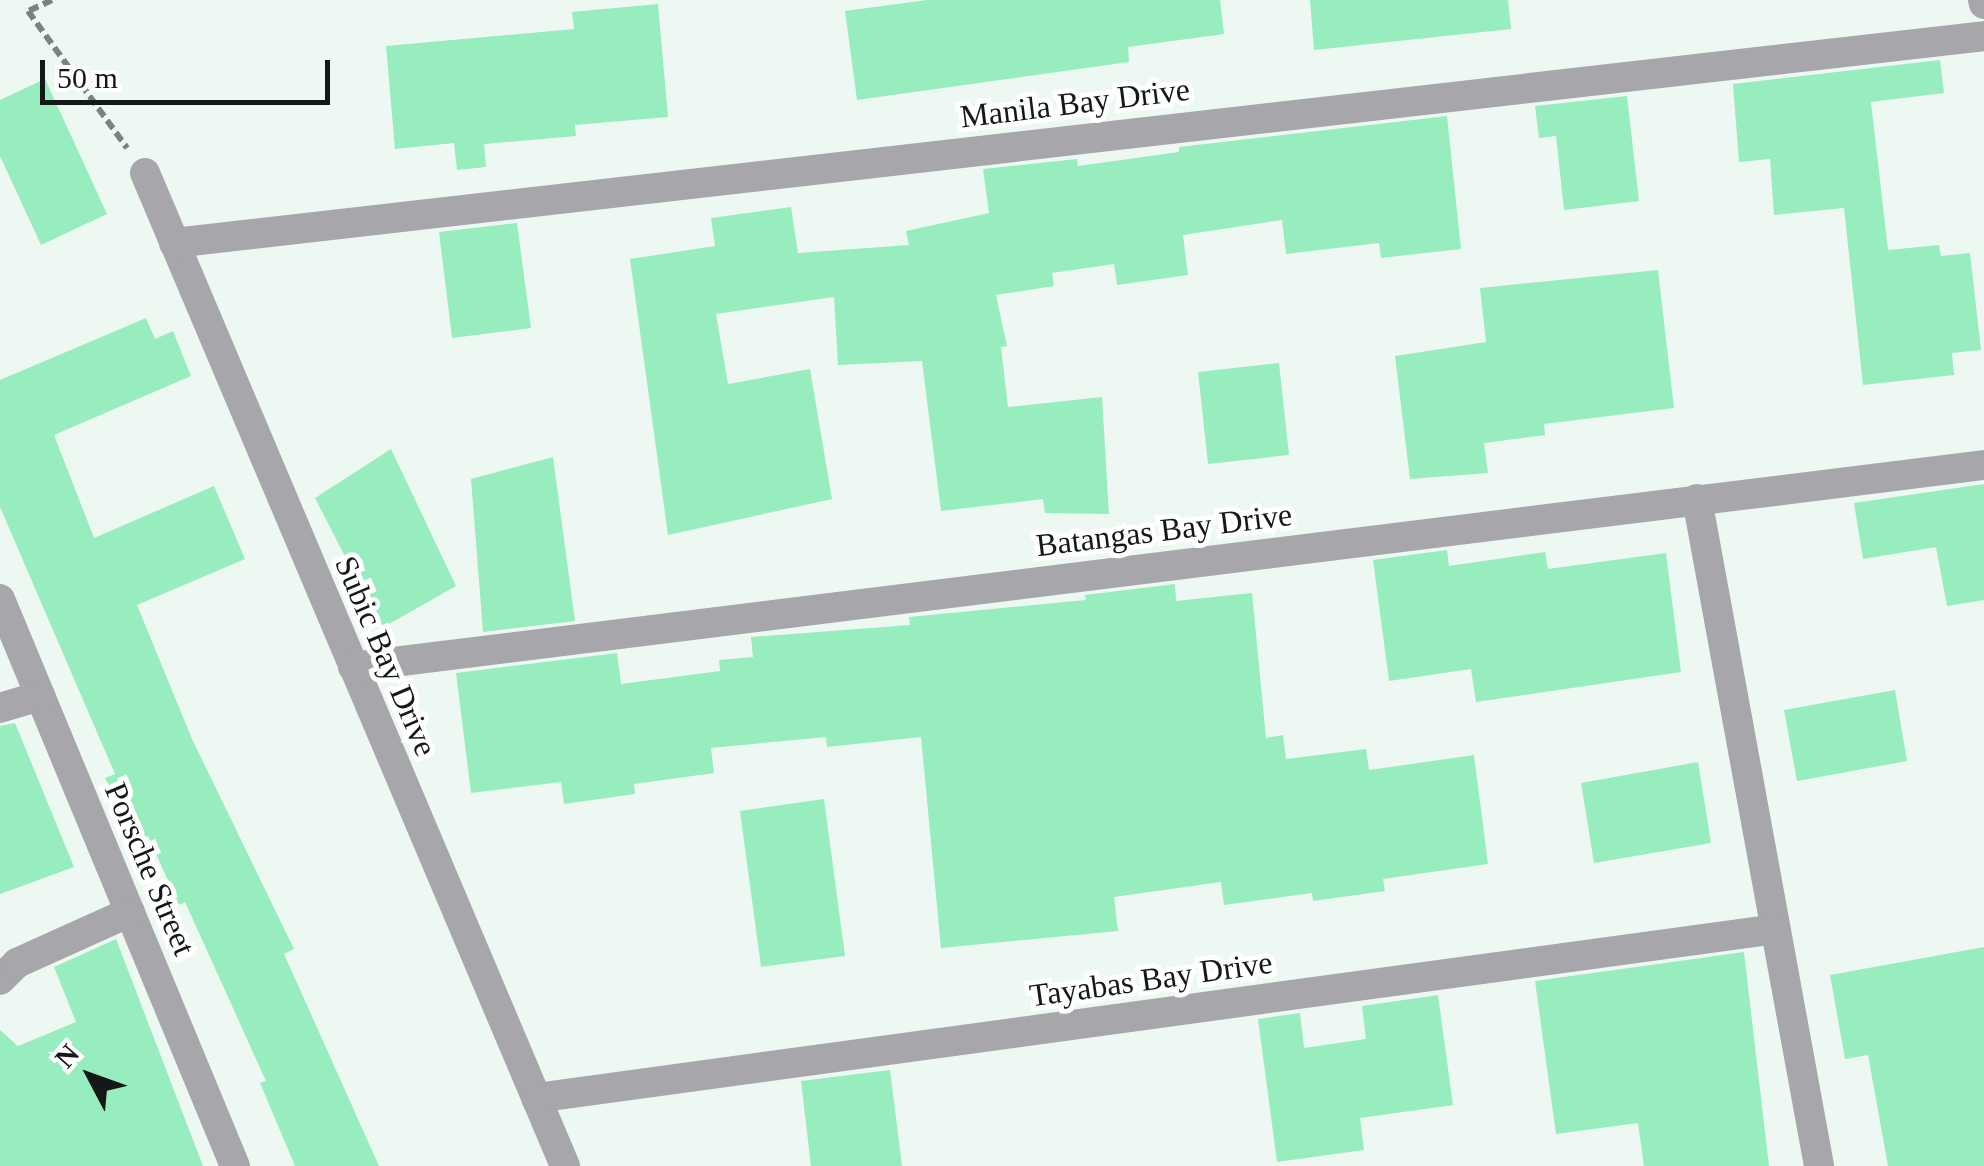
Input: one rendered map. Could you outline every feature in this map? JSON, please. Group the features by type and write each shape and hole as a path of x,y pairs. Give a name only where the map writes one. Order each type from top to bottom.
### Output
{"street":[{"name":"Manila Bay Drive","path":"174,243 1984,36"},
{"name":"Subic Bay Drive","path":"145,173 565,1166"},
{"name":"Batangas Bay Drive","path":"353,668 1984,465"},
{"path":"1697,499 1819,1166"},
{"name":"Porsche Street","path":"0,599 235,1166"},
{"path":"0,708 40,696"},
{"path":"0,980 17,963 130,912"},
{"name":"Tayabas Bay Drive","path":"536,1098 1776,930"}],"path":[{"path":"52,0 28,11 145,173"}],"building":[{"path":"927,0 1220,0 1224,34 1128,47 1129,62 857,100 845,11"},
{"path":"1310,0 1508,0 1511,29 1314,50"},
{"path":"658,4 668,117 575,125 576,136 484,144 486,167 457,170 454,143 395,149 386,46 574,29 572,12"},
{"path":"1940,60 1944,93 1871,102 1888,250 1939,245 1941,256 1970,253 1981,350 1952,353 1954,375 1863,385 1844,208 1774,215 1770,159 1739,162 1733,84"},
{"path":"45,79 107,214 41,245 0,156 0,100"},
{"path":"1627,96 1639,201 1564,210 1556,136 1539,138 1535,106"},
{"path":"1447,116 1461,249 1381,258 1379,243 1286,254 1282,220 1183,235 1188,275 1117,285 1114,264 1052,273 1054,286 996,295 1007,346 1001,347 1008,407 1102,397 1109,514 1045,513 1043,499 941,511 922,361 838,365 834,297 716,314 728,384 810,369 832,499 668,535 630,259 715,246 711,218 791,207 798,253 909,245 906,231 989,213 983,169 1077,159 1078,166 1179,152 1179,147"},
{"path":"517,223 531,328 452,338 439,232"},
{"path":"1658,270 1674,408 1544,424 1545,435 1484,443 1488,473 1410,479 1395,356 1486,342 1480,288"},
{"path":"146,318 155,339 173,331 191,376 54,435 94,538 214,486 245,559 137,605 192,739 294,949 284,954 379,1166 295,1166 260,1083 266,1081 185,902 179,905 148,836 134,842 105,778 115,774 0,507 0,380"},
{"path":"1279,363 1289,455 1208,464 1198,372"},
{"path":"391,449 456,586 382,628 315,498"},
{"path":"553,457 575,621 483,632 471,479"},
{"path":"1984,484 1984,600 1947,606 1936,547 1863,559 1854,503"},
{"path":"1447,550 1449,566 1545,552 1548,569 1666,553 1681,672 1476,702 1471,669 1389,681 1373,560"},
{"path":"1175,584 1176,601 1252,593 1266,738 1283,735 1286,759 1366,749 1369,770 1474,755 1488,864 1383,879 1385,891 1313,901 1312,893 1224,905 1221,882 1114,897 1118,931 941,948 921,737 827,747 826,737 711,748 714,773 634,784 635,794 564,804 561,782 471,793 456,673 617,653 621,684 720,671 719,660 753,657 751,637 910,625 909,617 1086,600 1085,595"},
{"path":"1895,690 1907,761 1797,781 1784,710"},
{"path":"15,723 74,867 0,894 0,726"},
{"path":"1698,762 1711,843 1594,863 1581,783"},
{"path":"824,799 845,956 761,967 740,811"},
{"path":"116,939 203,1166 0,1166 0,1030 18,1046 76,1022 54,967"},
{"path":"1984,947 1984,1166 1888,1166 1868,1055 1845,1059 1830,975"},
{"path":"1744,952 1769,1166 1644,1166 1638,1123 1556,1134 1535,981"},
{"path":"1438,995 1453,1105 1360,1118 1364,1150 1277,1162 1258,1019 1300,1013 1304,1048 1366,1039 1362,1006"},
{"path":"890,1070 902,1166 811,1166 801,1081"}]}
